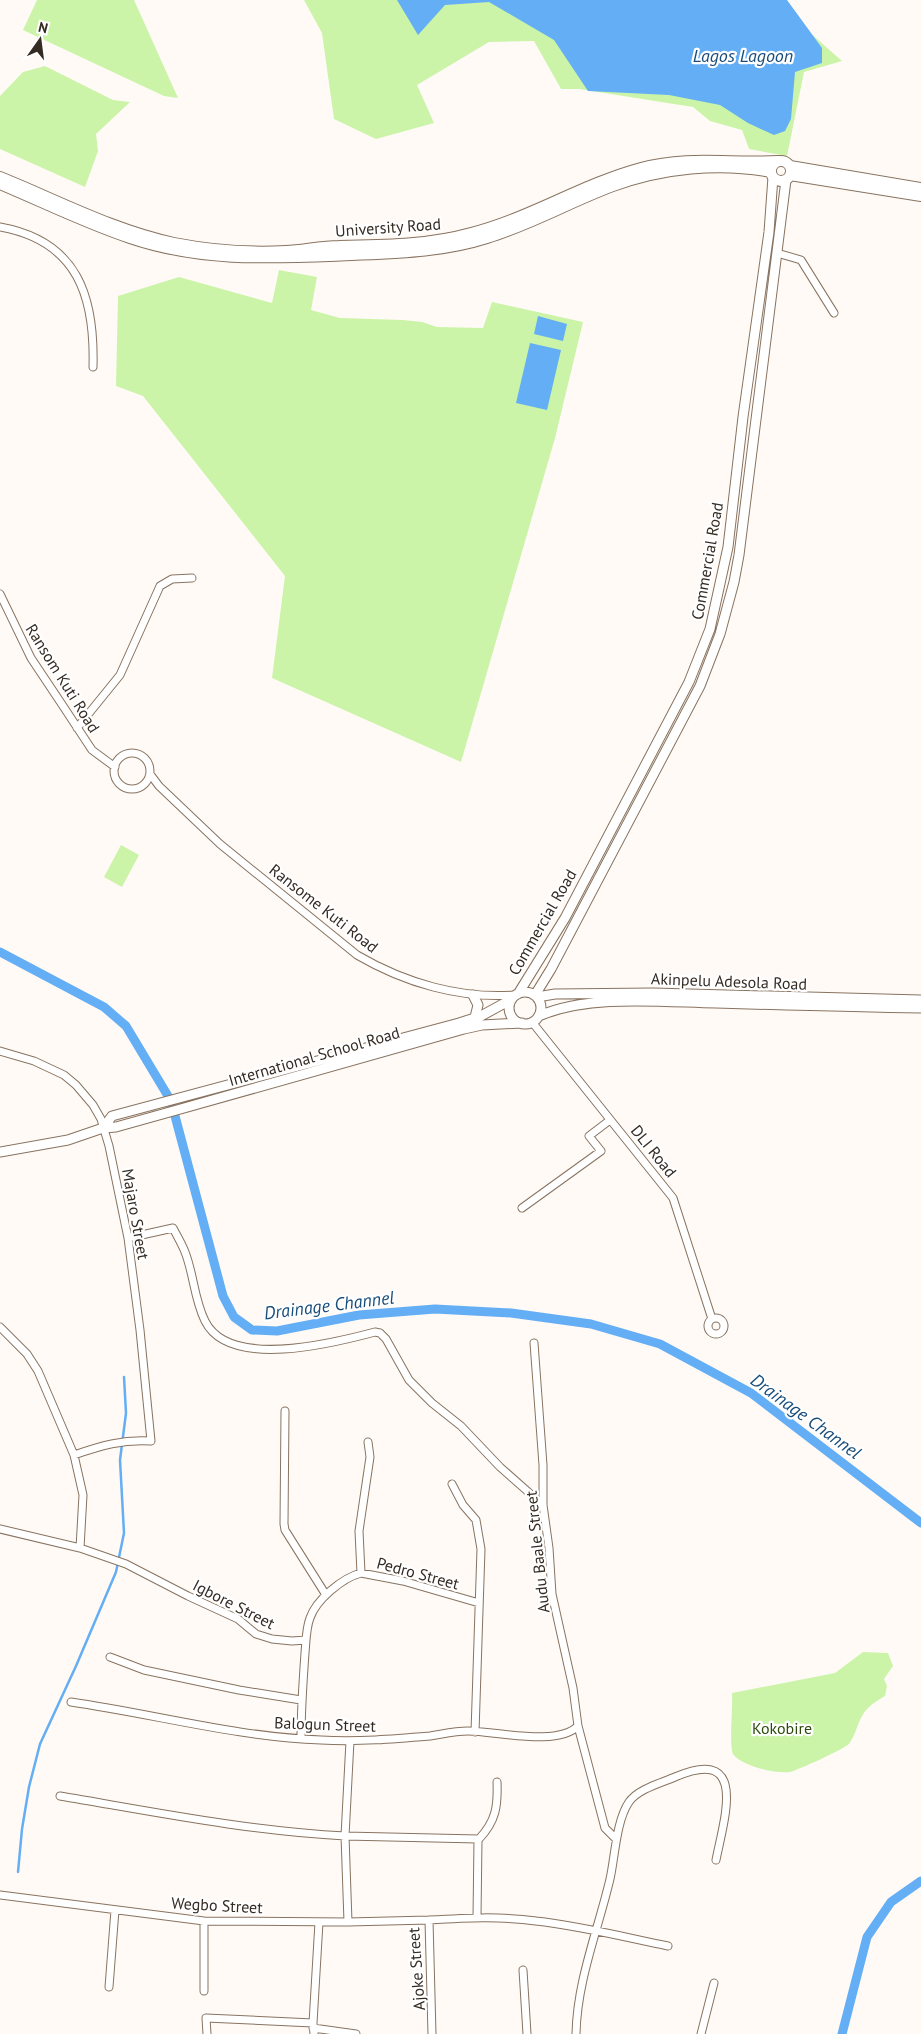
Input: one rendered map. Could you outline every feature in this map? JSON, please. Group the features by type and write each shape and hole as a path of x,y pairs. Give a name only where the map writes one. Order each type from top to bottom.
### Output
{"main road":[{"name":"University Road","path":"0,177 115,224 174,243 221,249 286,251 335,246 414,244 471,234 503,224 604,180 641,168 700,160 778,161"},
{"path":"789,174 784,161 778,161 772,165 772,174 779,181 789,174 921,188"},
{"name":"University Road","path":"0,184 109,230 157,246 225,257 289,258 402,253 462,245 508,231 614,186 661,173 684,169 725,167 749,168 772,174"},
{"path":"789,174 921,196"}],"street":[{"name":"Commercial Road","path":"515,996 565,918 689,682 710,629 728,547 743,418 769,232 772,174"},
{"name":"Commercial Road","path":"536,996 679,729 700,686 720,634 739,555 777,253 789,174"},
{"path":"0,227 30,235 48,245 65,260 78,277 90,312 94,336 93,367"},
{"path":"777,253 801,260 834,312"},
{"path":"77,728 120,675 160,586 172,579 192,578"},
{"name":"Ransom Kuti Road","path":"0,594 31,658 77,728 92,750 115,767"},
{"path":"126,755 138,755 149,764 150,774 147,782 140,788 128,789 116,779 115,767 126,755"},
{"name":"Ransome Kuti Road","path":"150,774 159,786 220,844 357,955 379,968 401,977 443,989 473,996 515,996"},
{"path":"529,992 536,996 541,1010 535,1019 522,1023 517,1021 511,1014 510,1004 515,996 529,992"},
{"name":"Akinpelu Adesola Road","path":"536,996 555,994 653,993 810,999 921,1000"},
{"path":"473,996 478,1005 476,1018"},
{"name":"International School Road","path":"103,1128 112,1116 476,1018 515,996"},
{"name":"Akinpelu Adesola Road","path":"535,1019 557,1009 579,1005 634,1002 921,1008"},
{"name":"DLI Road","path":"535,1019 610,1120 673,1198 712,1320"},
{"name":"International School Road","path":"0,1152 68,1140 103,1128 116,1127 464,1029 482,1025 522,1023"},
{"name":"Majaro Street","path":"0,1052 34,1060 64,1076 76,1085 93,1105 110,1146 128,1238 140,1330 151,1441 116,1442 74,1456"},
{"path":"522,1208 601,1151 589,1136 610,1120"},
{"path":"128,1238 173,1228 185,1253 196,1299 205,1322 213,1334 234,1346 244,1349 288,1349 321,1345 375,1332 380,1333 386,1339 409,1380 432,1403 461,1426 500,1467 543,1505"},
{"path":"0,1327 27,1354 38,1371 74,1456 83,1494 80,1548"},
{"name":"Audu Baale Street","path":"534,1343 543,1465 543,1505 549,1548 552,1594 566,1653 578,1726 605,1828 616,1838"},
{"path":"285,1411 285,1530 326,1595"},
{"path":"360,1572 359,1531 370,1458 368,1442"},
{"path":"452,1484 462,1505 476,1520 481,1549 475,1732"},
{"name":"Igbore Street","path":"0,1529 80,1548 126,1564 238,1619 256,1634 292,1642 306,1640"},
{"name":"Pedro Street","path":"301,1738 306,1640 309,1619 317,1604 326,1595 360,1572 393,1578 478,1603"},
{"path":"110,1657 144,1670 239,1690 302,1700"},
{"name":"Balogun Street","path":"71,1702 128,1710 245,1733 350,1741 475,1732 501,1736 554,1736 571,1733 578,1726"},
{"path":"348,1922 345,1836 350,1741"},
{"path":"576,2034 576,2022 587,1960 597,1930 611,1874 616,1838 629,1803 647,1789 691,1770 708,1768 718,1773 724,1779 728,1792 716,1860"},
{"path":"477,1917 479,1839 486,1832 498,1808 497,1782"},
{"path":"60,1796 240,1827 293,1833 479,1839"},
{"name":"Wegbo Street","path":"0,1895 204,1921 348,1922"},
{"path":"109,1987 115,1910"},
{"path":"429,1920 477,1917 534,1920 597,1930 668,1946"},
{"name":"Ajoke Street","path":"348,1922 429,1920 432,2034"},
{"path":"204,1921 204,1991"},
{"path":"313,2029 319,1922"},
{"path":"524,1970 527,2034"},
{"path":"701,2034 714,1983"},
{"path":"207,2034 206,2018 356,2034"}],"green space":[{"path":"37,0 134,0 178,98 164,96 23,30"},
{"path":"304,0 773,0 842,61 804,72 787,156 749,149 742,130 710,121 693,107 579,89 561,89 534,41 489,42 417,85 434,123 376,139 334,119 322,33"},
{"path":"45,66 113,100 130,102 96,134 98,151 85,187 0,149 0,96 23,72"},
{"path":"279,270 317,277 311,310 340,318 403,320 422,322 437,327 483,328 492,302 583,322 555,438 461,762 272,678 285,576 143,396 116,386 118,296 179,277 272,303"},
{"path":"121,845 139,855 122,887 104,877"},
{"name":"Kokobire","path":"863,1652 888,1653 893,1666 884,1679 887,1686 885,1696 872,1704 864,1713 849,1744 821,1759 790,1772 776,1772 759,1768 743,1762 733,1754 731,1743 732,1693 835,1673"}],"water":[{"name":"Lagos Lagoon","path":"397,0 787,0 822,48 822,63 795,72 791,119 785,131 774,135 748,123 720,105 669,95 588,91 554,40 489,2 445,5 418,35"},
{"path":"538,316 567,324 563,341 534,334"},
{"path":"530,343 561,350 547,410 516,403"}],"waterway":[{"name":"Drainage Channel","path":"0,952 104,1007 126,1026 171,1101 223,1296 234,1317 252,1330 277,1331 359,1315 435,1309 511,1313 591,1324 660,1344 751,1393 921,1523"},
{"path":"18,1872 22,1829 29,1787 40,1744 116,1572 124,1533 120,1460 126,1413 124,1377"},
{"name":"Drainage Channel","path":"842,2034 867,1937 891,1902 921,1881"}]}
